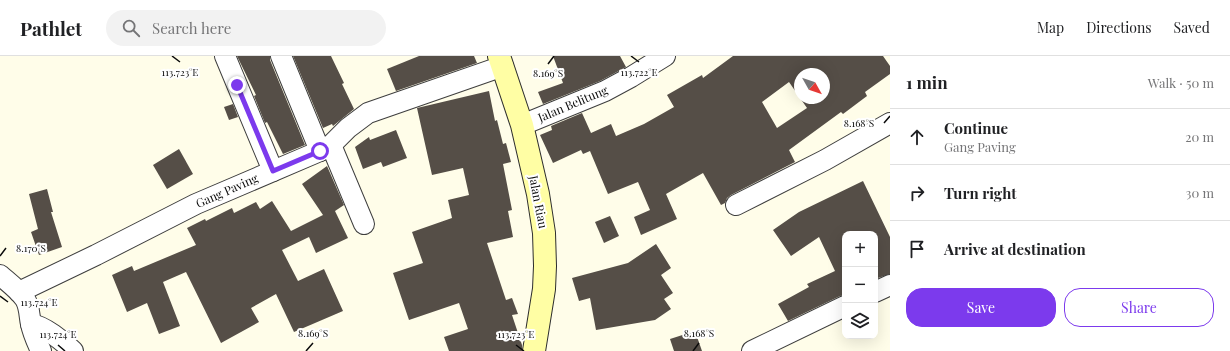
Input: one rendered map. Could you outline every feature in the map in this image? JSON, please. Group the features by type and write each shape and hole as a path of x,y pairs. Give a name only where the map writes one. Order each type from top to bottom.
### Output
{"main road":[{"name":"Jalan Riau","path":"501,61 522,125 538,194 544,233 544,289 534,351"}],"street":[{"path":"225,56 273,171"},
{"path":"281,56 325,148 364,224"},
{"name":"Jalan Belitung","path":"522,125 605,91 665,56"},
{"name":"Gang Paving","path":"19,292 196,204 325,148 368,113 387,105 419,96 501,61"},
{"path":"736,205 826,160 890,123"},
{"path":"0,275 26,300 31,324 41,351"},
{"path":"878,291 890,285"},
{"path":"752,351 842,307"},
{"path":"31,324 38,325 66,344 73,351"}],"building":[{"path":"237,56 270,56 270,60 305,145 283,154 267,122 265,123 254,96 256,95"},
{"path":"293,56 331,56 354,109 333,126 332,124 323,128"},
{"path":"419,56 474,56 477,63 396,91 387,69"},
{"path":"553,56 620,56 626,67 600,81 543,104 538,92 563,83"},
{"path":"733,56 883,56 890,66 890,74 865,92 867,96 843,114 841,112 789,150 795,162 731,195 727,198 725,203 721,205 703,173 666,194 677,219 641,235 634,217 650,210 638,182 608,194 590,151 583,154 581,150 553,163 540,135 552,130 551,126 582,113 591,133 611,124 616,136 644,124 674,107 667,95 702,75 703,78"},
{"path":"489,91 495,121 497,120 503,144 506,143 511,162 503,164 512,210 508,211 513,237 487,243 506,300 512,298 518,314 512,315 522,345 522,351 449,351 444,337 468,329 459,303 409,320 393,273 423,263 412,232 452,218 448,200 469,195 463,168 432,175 417,108"},
{"path":"233,104 238,117 229,120 224,107"},
{"path":"396,130 407,158 383,167 381,162 363,169 355,147 369,137 370,140"},
{"path":"179,149 193,174 167,189 153,165"},
{"path":"327,166 344,205 335,211 348,238 316,253 309,237 282,250 298,281 324,269 343,311 294,332 276,294 251,308 259,322 221,343 186,272 163,282 180,326 159,334 147,303 127,312 112,275 132,266 134,271 196,245 187,228 205,219 206,221 232,208 234,213 256,202 260,209 272,201 291,231 323,215 302,184"},
{"path":"863,181 890,237 890,274 878,278 878,231 842,231 842,296 788,321 778,304 809,287 807,284 835,271 819,237 791,256 773,230 799,212"},
{"path":"47,189 53,212 51,212 62,247 39,255 31,232 38,229 29,194"},
{"path":"610,216 619,236 604,243 595,222"},
{"path":"656,244 671,268 661,275 673,293 664,299 671,309 655,320 596,330 590,298 579,301 572,278 628,263"},
{"path":"695,331 702,351 674,351 670,339"}],"route":[{"path":"237,85 273,171 320,151"}]}
